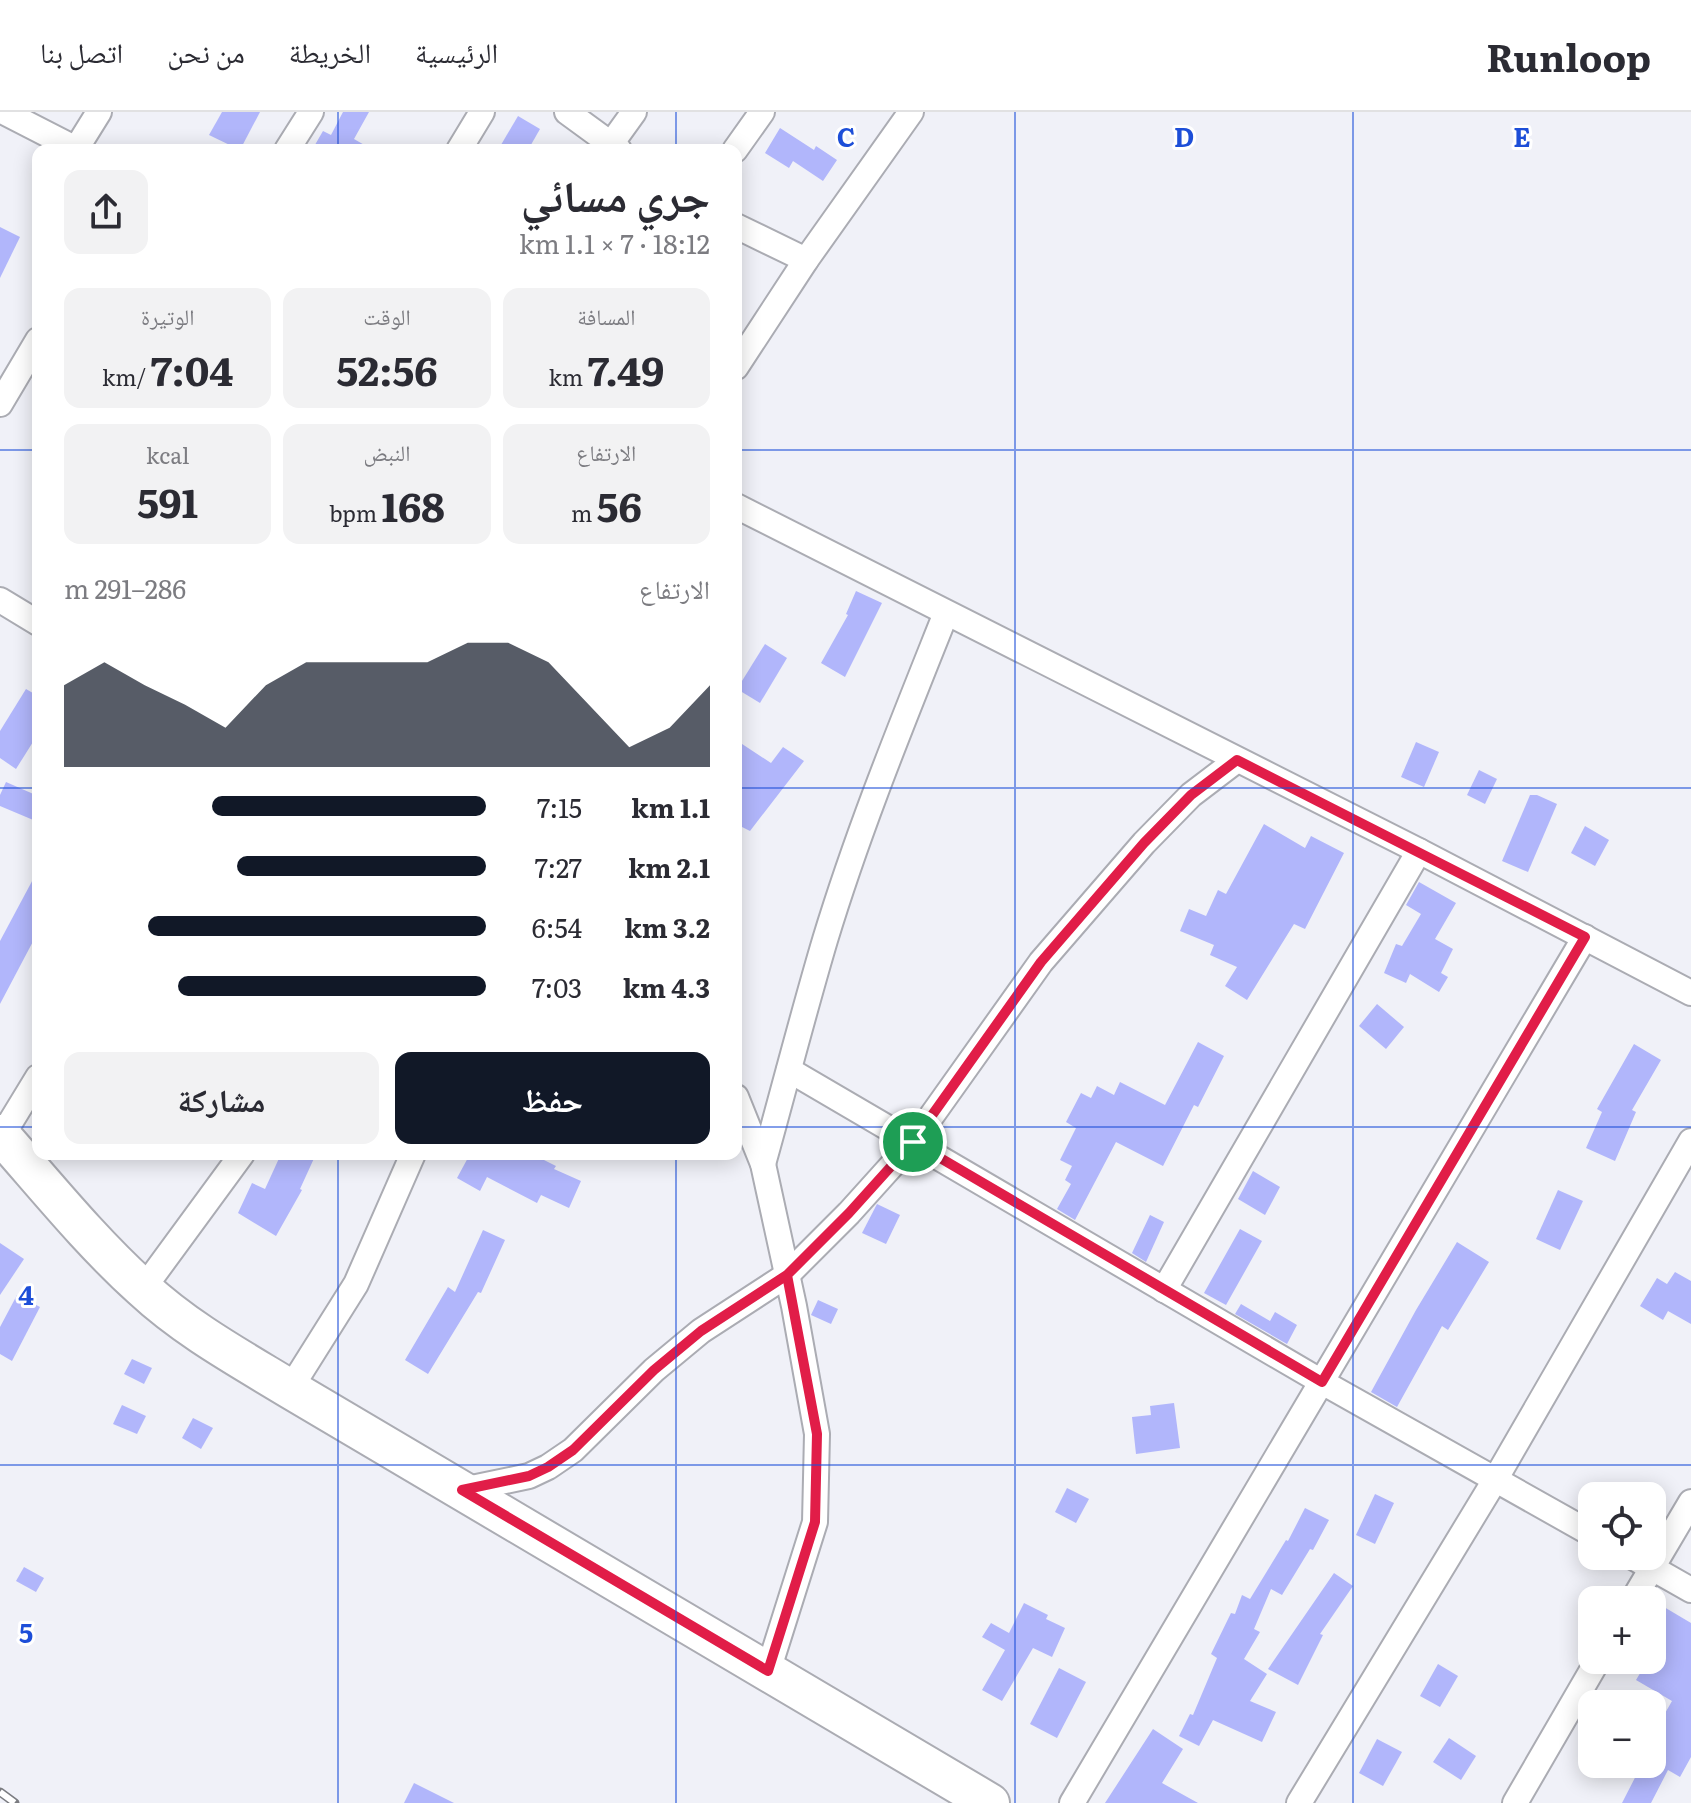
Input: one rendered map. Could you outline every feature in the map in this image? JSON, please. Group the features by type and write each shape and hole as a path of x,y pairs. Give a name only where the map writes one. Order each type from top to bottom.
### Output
{"main road":[{"path":"1,1135 75,1220 143,1289 195,1330 990,1803"}],"street":[{"path":"4,112 65,144"},
{"path":"80,144 99,112"},
{"path":"291,144 311,112"},
{"path":"463,144 482,112"},
{"path":"567,112 611,144"},
{"path":"617,144 634,112"},
{"path":"739,144 762,112"},
{"path":"742,358 806,260 911,112"},
{"path":"742,229 806,260"},
{"path":"0,404 32,350"},
{"path":"742,509 1419,851 1691,993"},
{"path":"0,600 32,619"},
{"path":"763,1164 825,940 865,821 946,613"},
{"path":"462,1490 529,1476 548,1467 573,1450 654,1370 701,1331 787,1275 913,1142 1041,962 1144,843 1191,795 1237,760"},
{"path":"1164,1290 1419,851"},
{"path":"1072,1803 1585,937"},
{"path":"789,1070 1322,1382 1578,1526"},
{"path":"1,1135 32,1086"},
{"path":"742,1112 763,1164 817,1434 815,1522 768,1671"},
{"path":"1299,1803 1495,1480 1691,1141"},
{"path":"143,1289 238,1160"},
{"path":"290,1389 356,1284 410,1160"},
{"path":"1666,1532 1691,1502"},
{"path":"1655,1570 1691,1590"},
{"path":"1515,1803 1590,1674"}],"building":[{"path":"222,112 260,112 243,144 228,144 209,135"},
{"path":"343,112 369,112 354,139 363,144 315,144 323,131 331,135"},
{"path":"518,116 540,129 531,144 502,144"},
{"path":"780,128 814,150 816,146 837,160 823,181 793,161 789,168 765,153"},
{"path":"0,227 20,237 0,278"},
{"path":"856,591 882,603 845,677 821,663 848,615"},
{"path":"765,644 787,658 760,703 742,692 742,681"},
{"path":"26,689 32,692 32,744 16,769 0,758 0,731"},
{"path":"1416,742 1439,752 1424,787 1401,777"},
{"path":"742,744 771,763 783,747 804,761 750,831 742,827"},
{"path":"1479,770 1497,779 1485,804 1467,795"},
{"path":"6,782 32,793 32,819 0,806 0,795"},
{"path":"1530,795 1557,804 1528,872 1502,861"},
{"path":"1264,824 1305,848 1311,836 1344,853 1305,929 1294,924 1247,1000 1225,986 1237,967 1210,955 1214,945 1180,931 1189,909 1206,916 1218,890 1226,894"},
{"path":"1585,826 1609,840 1595,866 1571,853"},
{"path":"32,881 32,943 0,1004 0,941"},
{"path":"1419,882 1456,903 1435,939 1453,949 1441,973 1448,977 1439,992 1410,974 1406,983 1384,973 1396,944 1402,946 1421,914 1406,905"},
{"path":"1377,1004 1404,1027 1386,1049 1359,1026"},
{"path":"1198,1042 1224,1056 1198,1107 1194,1105 1163,1166 1116,1142 1075,1220 1057,1209 1071,1184 1065,1180 1072,1166 1060,1160 1076,1128 1066,1122 1081,1093 1091,1098 1097,1086 1114,1095 1120,1082 1165,1105"},
{"path":"1634,1044 1661,1060 1632,1110 1636,1112 1615,1161 1586,1148 1602,1112 1597,1109"},
{"path":"278,1160 313,1160 302,1190 276,1236 238,1213 252,1183 265,1189"},
{"path":"467,1160 544,1160 556,1166 554,1169 581,1181 569,1208 541,1195 537,1203 487,1177 480,1191 457,1178"},
{"path":"1253,1171 1280,1187 1265,1215 1238,1199"},
{"path":"1558,1190 1583,1201 1560,1250 1536,1239"},
{"path":"877,1204 900,1215 886,1244 862,1233"},
{"path":"1150,1215 1164,1222 1146,1262 1132,1253"},
{"path":"1240,1229 1262,1241 1226,1305 1204,1293"},
{"path":"483,1230 505,1240 481,1293 478,1292 428,1374 405,1360 448,1287 455,1292"},
{"path":"1457,1242 1489,1262 1448,1330 1442,1326 1397,1407 1371,1392"},
{"path":"0,1243 24,1259 0,1295"},
{"path":"1675,1272 1691,1281 1691,1324 1668,1311 1663,1320 1640,1306 1657,1278 1667,1284"},
{"path":"17,1295 40,1307 12,1361 0,1354 0,1327"},
{"path":"818,1300 838,1309 831,1324 811,1315"},
{"path":"1241,1304 1270,1321 1275,1312 1297,1325 1287,1344 1235,1314"},
{"path":"132,1359 152,1368 144,1384 124,1374"},
{"path":"1174,1403 1180,1448 1136,1454 1132,1417 1151,1415 1150,1406"},
{"path":"122,1405 146,1416 137,1434 113,1424"},
{"path":"193,1418 213,1428 201,1449 182,1438"},
{"path":"1067,1488 1089,1499 1076,1523 1055,1512"},
{"path":"1375,1494 1394,1503 1375,1544 1356,1535"},
{"path":"1305,1508 1329,1520 1282,1595 1271,1589 1254,1629 1260,1632 1244,1659 1267,1674 1250,1701 1276,1712 1262,1742 1213,1720 1199,1746 1179,1736 1190,1714 1193,1715 1217,1658 1211,1654 1231,1613 1235,1614 1242,1595 1250,1599 1288,1541"},
{"path":"24,1567 44,1578 36,1592 16,1581"},
{"path":"1334,1573 1353,1586 1320,1634 1323,1635 1298,1685 1268,1669"},
{"path":"1024,1603 1065,1628 1052,1657 1033,1648 1002,1701 982,1690 1005,1650 982,1637 991,1623 1009,1633"},
{"path":"1666,1608 1691,1623 1691,1757 1680,1777 1668,1770 1666,1774 1666,1712 1672,1701 1666,1698 1666,1690 1653,1690 1636,1680 1640,1674 1666,1674"},
{"path":"1438,1664 1458,1676 1440,1707 1420,1696"},
{"path":"1059,1668 1086,1682 1057,1738 1030,1724"},
{"path":"1153,1729 1183,1749 1162,1783 1198,1803 1105,1803"},
{"path":"1449,1738 1476,1756 1461,1780 1433,1762"},
{"path":"1377,1739 1402,1752 1383,1786 1359,1773"},
{"path":"1635,1778 1664,1778 1651,1803 1622,1803"},
{"path":"414,1783 454,1803 404,1803"}],"railway":[{"path":"0,1792 15,1803"}],"route":[{"path":"913,1142 787,1275 701,1331 654,1370 573,1450 529,1476 462,1490 768,1671 815,1522 817,1434 787,1275 849,1213 913,1142 1322,1382 1585,937 1237,760 1191,795 1144,843 1041,962 913,1142"}]}
